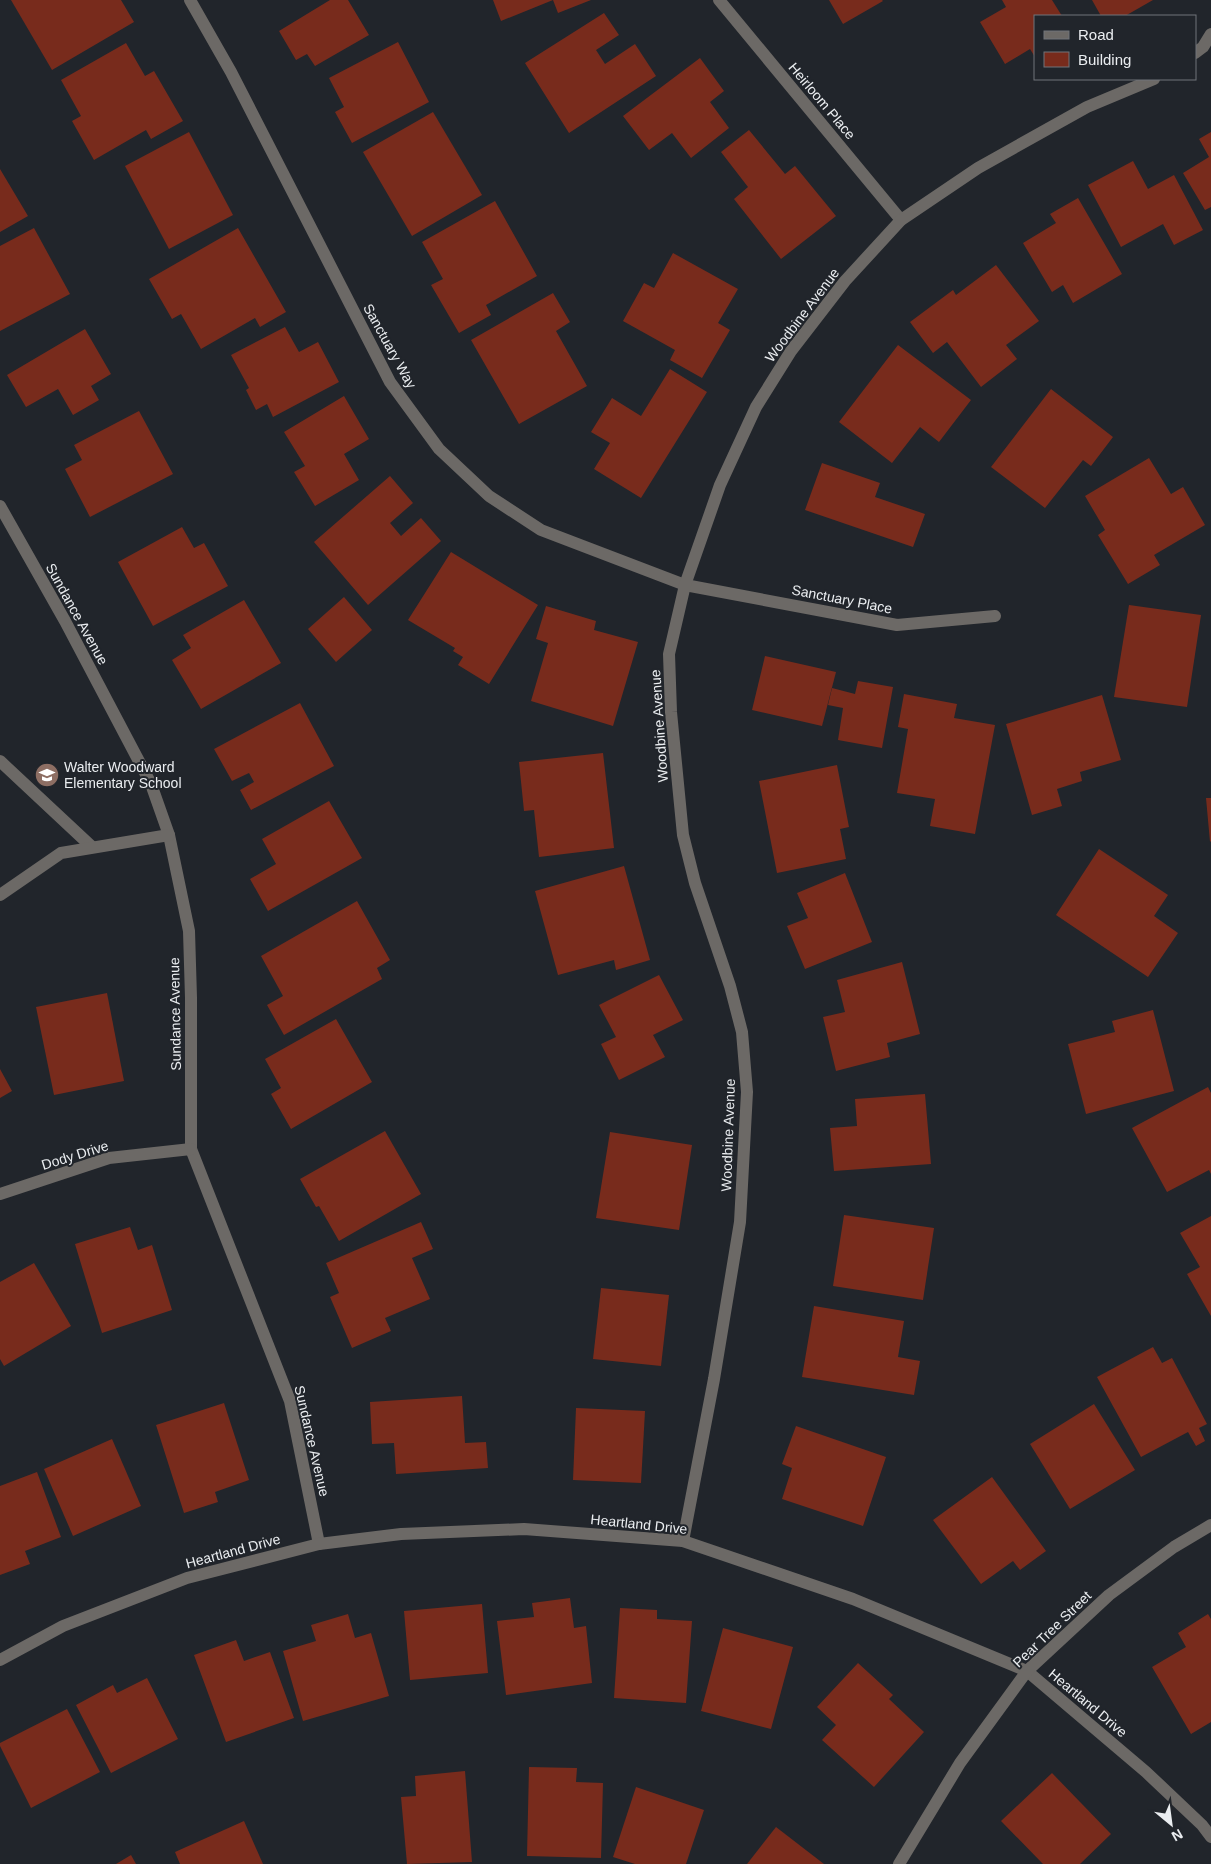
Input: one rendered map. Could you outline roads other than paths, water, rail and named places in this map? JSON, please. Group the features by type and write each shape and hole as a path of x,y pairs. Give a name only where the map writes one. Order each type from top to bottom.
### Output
{"street":[{"name":"Sanctuary Way","path":"190,0 231,72 390,382 438,449 489,496 541,530 686,585"},
{"name":"Heirloom Place","path":"719,0 901,220"},
{"path":"1196,52 1203,48 1211,34"},
{"name":"Woodbine Avenue","path":"683,1541 714,1379 740,1222 747,1092 742,1032 730,986 694,883 683,835 671,712 669,654 686,585 720,486 756,407 791,351 845,281 901,220 978,168 1087,107 1152,80"},
{"name":"Sundance Avenue","path":"0,506 65,621 152,784 169,835 189,930 191,1149 290,1401 320,1544"},
{"name":"Sanctuary Place","path":"686,585 897,625 995,616"},
{"path":"0,761 92,847"},
{"path":"0,895 61,853 169,835"},
{"name":"Dody Drive","path":"0,1194 109,1158 191,1149"},
{"name":"Pear Tree Street","path":"899,1864 960,1763 1028,1671 1109,1595 1174,1547 1211,1525"},
{"name":"Heartland Drive","path":"0,1660 63,1626 187,1578 320,1544 400,1534 524,1529 683,1541 853,1599 1028,1671 1146,1772 1202,1825 1211,1837"}],"place":[{"name":"Walter Woodward Elementary School","path":"47,775"}]}
